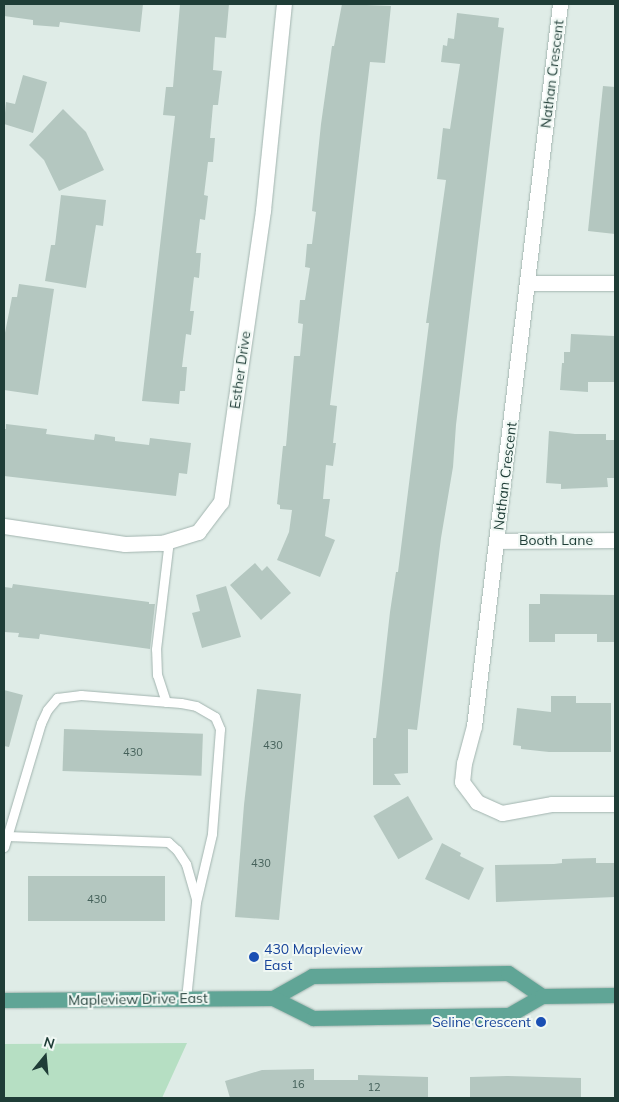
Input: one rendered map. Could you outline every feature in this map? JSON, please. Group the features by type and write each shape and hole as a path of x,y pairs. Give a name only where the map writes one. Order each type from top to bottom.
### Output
{"main road":[{"name":"Mapleview Drive East","path":"273,998 312,976 508,973 542,996"},
{"name":"Mapleview Drive East","path":"4,1000 273,998 313,1018 509,1015 542,996 615,995"}],"street":[{"name":"Esther Drive","path":"4,526 125,544 169,540 198,532 221,502 263,210 284,4"},
{"name":"Nathan Crescent","path":"560,4 474,726 464,763 462,782 477,802 502,813 552,804 615,804"},
{"path":"528,283 615,282"},
{"name":"Booth Lane","path":"497,541 615,540"}],"lane":[{"path":"166,702 157,675 156,649 169,540"},
{"path":"4,847 41,724 47,710 57,698 81,695 166,702 201,708 214,717 220,729 212,834 196,902 186,998"},
{"path":"7,836 168,842 177,850 186,864 196,902"}],"green space":[{"path":"187,1043 162,1098 4,1098 4,1044"}],"building":[{"path":"4,4 143,4 140,32 60,22 59,27 33,25 33,20 4,16"},
{"path":"180,4 229,4 226,38 215,37 213,70 222,71 218,105 213,105 210,138 215,138 213,162 208,162 204,195 208,196 205,220 200,219 196,253 201,253 199,278 194,277 190,311 194,311 191,335 186,334 182,367 187,367 185,391 180,391 179,404 142,401 175,116 163,115 166,87 173,87"},
{"path":"342,4 391,6 385,63 370,62 330,405 337,406 333,443 336,443 333,466 326,465 323,499 330,499 325,536 335,540 320,577 277,560 289,532 292,510 280,509 280,505 277,504 283,446 286,446 294,356 300,356 303,324 298,323 300,300 305,300 310,268 305,267 307,244 312,244 316,212 312,211 321,124 332,46 334,46"},
{"path":"457,13 499,18 498,27 504,28 456,425 453,467 441,538 417,730 408,729 408,773 394,774 401,785 373,785 373,738 376,738 390,612 396,572 398,572 429,323 426,323 446,180 437,179 443,128 450,129 460,64 441,62 443,45 447,46 448,38 454,39"},
{"path":"23,75 47,82 33,133 4,124 6,102 15,104"},
{"path":"603,86 615,87 615,234 588,231"},
{"path":"63,109 86,132 104,170 59,191 44,160 29,145"},
{"path":"61,195 106,200 103,226 96,225 86,288 45,281 51,245 55,245"},
{"path":"19,284 54,289 38,395 4,390 4,338 12,297 17,297"},
{"path":"571,334 614,336 615,382 588,382 588,392 560,390 564,352 570,352"},
{"path":"6,424 47,429 46,434 94,440 95,434 115,437 115,441 149,445 150,438 191,443 187,474 179,473 176,496 4,476 4,429 6,429"},
{"path":"549,431 575,434 606,434 606,440 615,440 615,478 607,478 608,487 561,489 561,484 546,483"},
{"path":"255,563 262,571 267,566 291,593 261,620 230,585"},
{"path":"13,584 155,604 150,649 40,634 39,639 18,637 19,633 4,632 4,587 12,588"},
{"path":"226,586 241,637 202,648 192,613 200,611 196,595"},
{"path":"540,594 615,595 615,642 597,642 597,634 555,634 555,642 529,642 529,604 540,604"},
{"path":"257,689 301,694 279,920 235,917 244,805"},
{"path":"4,690 23,695 9,747 4,746"},
{"path":"551,696 576,696 576,703 611,703 611,752 549,752 521,749 521,746 513,745 517,708 551,712"},
{"path":"64,729 203,734 201,776 63,771"},
{"path":"408,796 433,839 398,859 373,816"},
{"path":"442,843 461,853 460,856 484,868 469,900 425,879"},
{"path":"596,858 596,863 615,863 615,897 496,902 495,865 554,864 562,863 562,859"},
{"path":"28,876 165,876 165,921 28,921"},
{"path":"314,1069 314,1080 358,1080 358,1075 428,1077 428,1098 230,1098 225,1081 262,1070"},
{"path":"470,1077 581,1078 581,1098 470,1098"}],"place":[{"name":"430 Mapleview East","path":"254,957"},
{"name":"Seline Crescent","path":"541,1022"}]}
